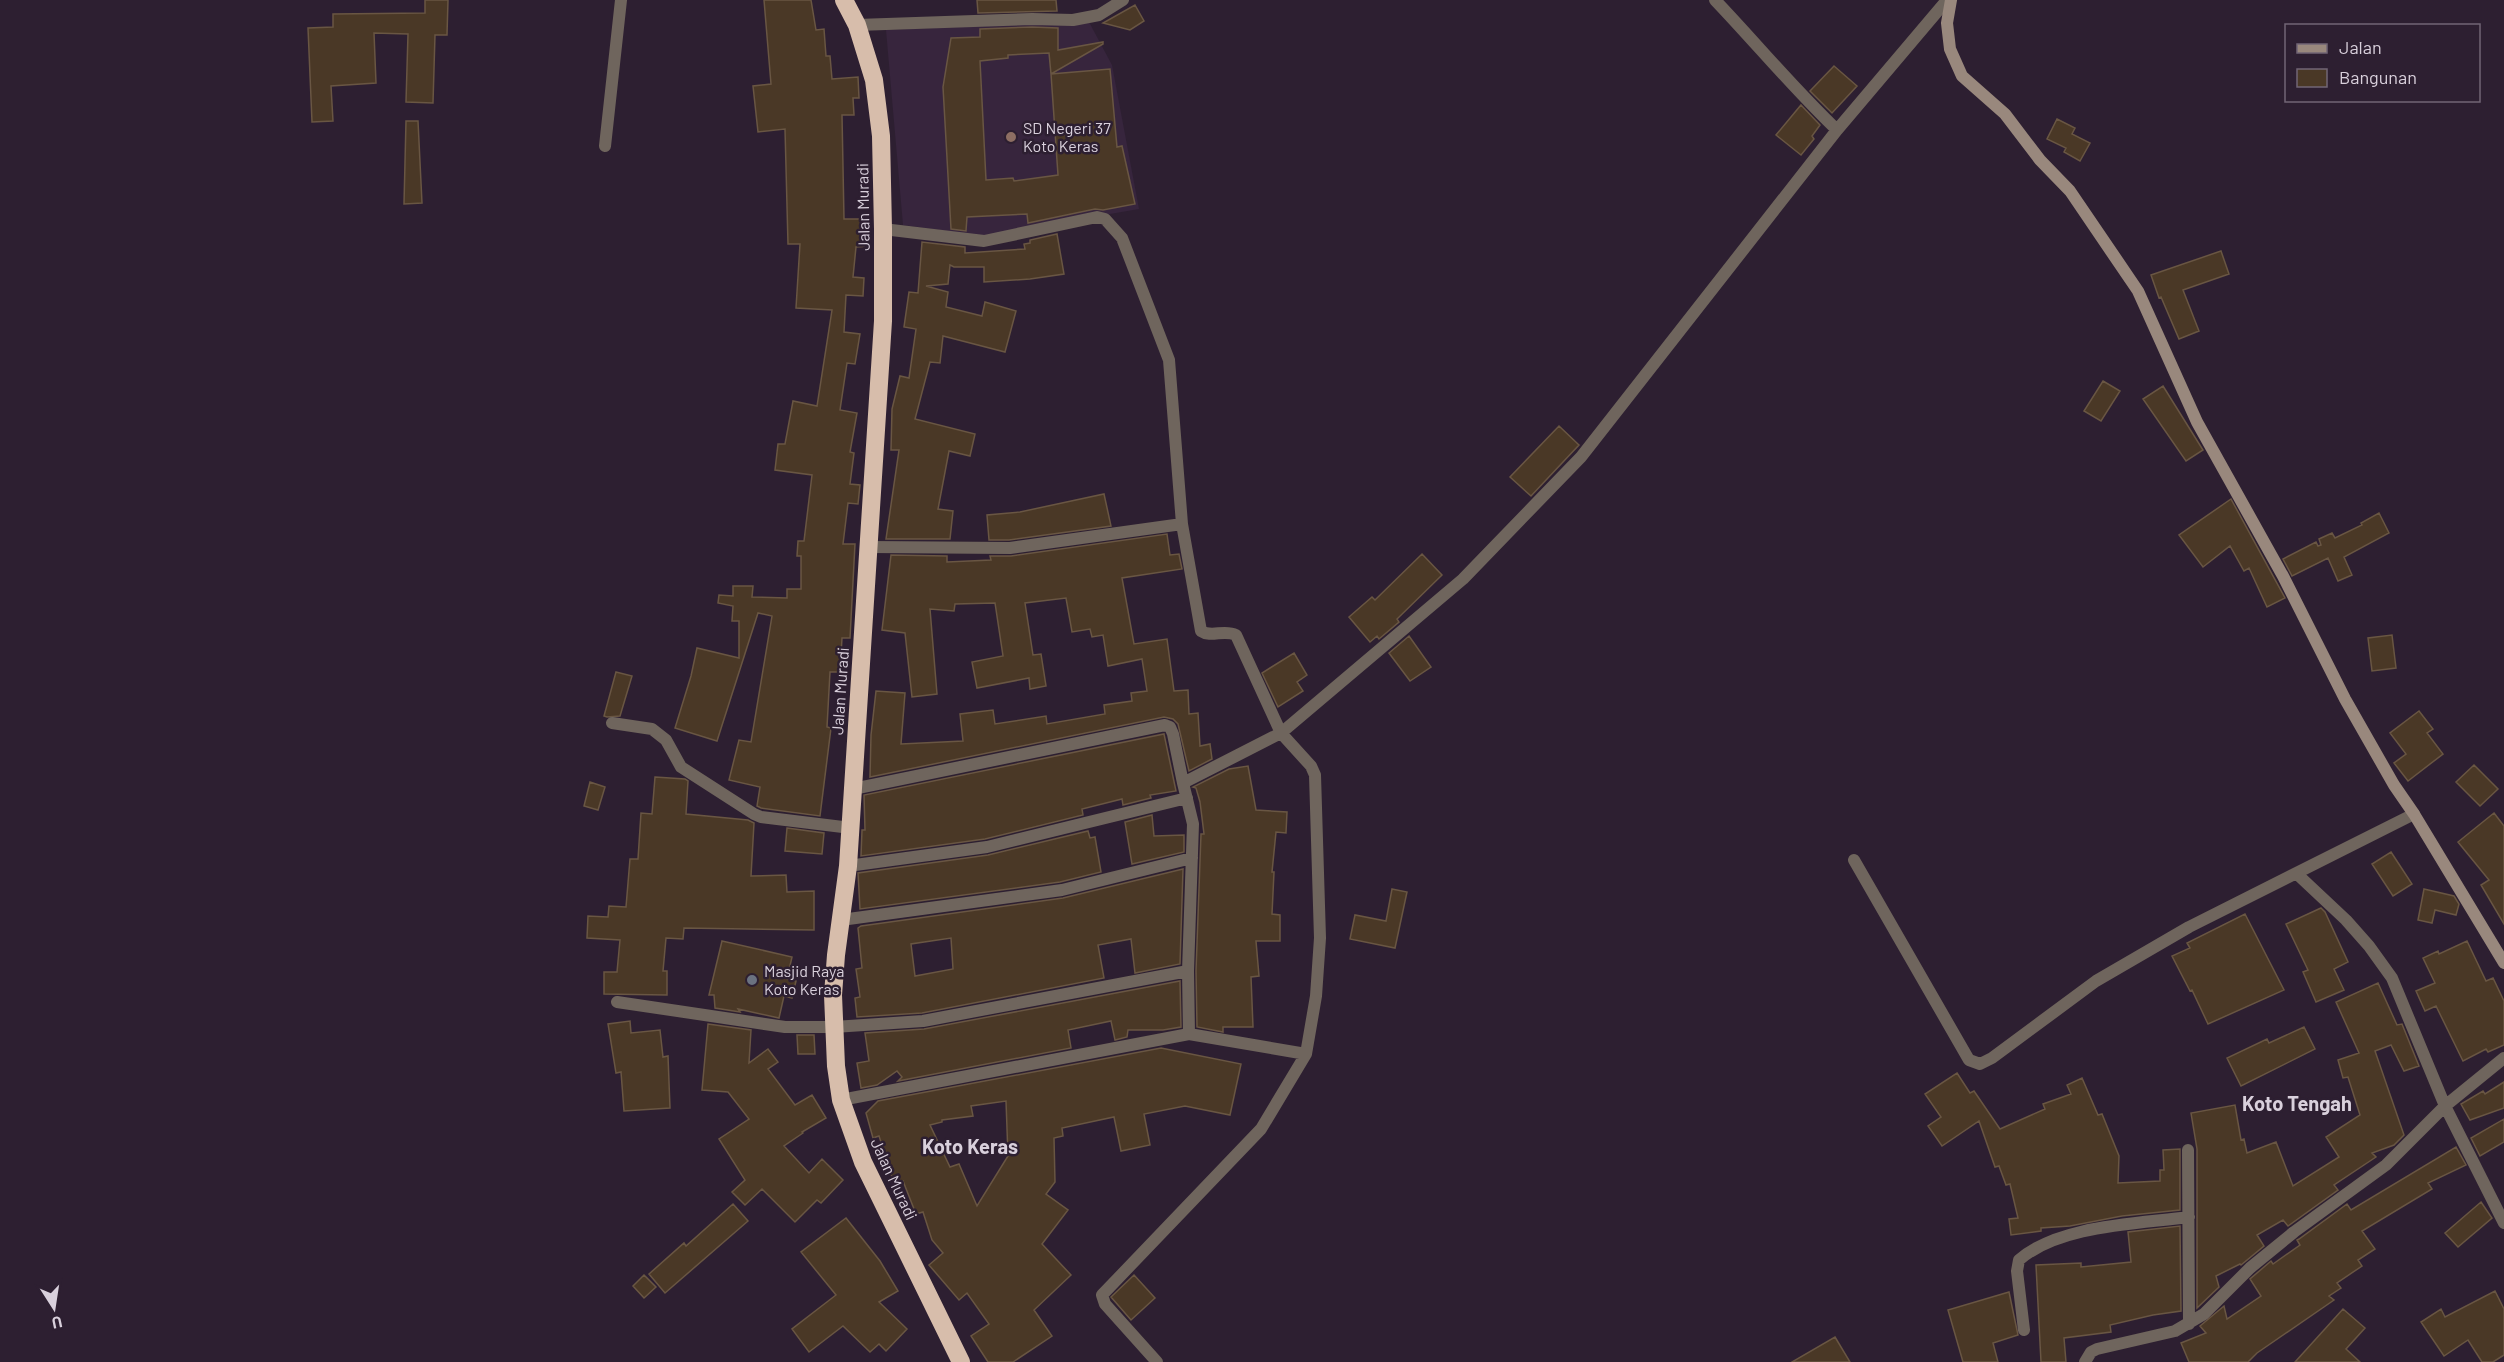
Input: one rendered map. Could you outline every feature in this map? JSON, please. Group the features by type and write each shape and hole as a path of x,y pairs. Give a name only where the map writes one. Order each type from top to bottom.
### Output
{"highway":[{"name":"Jalan Muradi","path":"844,0 857,25 874,80 881,136 883,321 854,789 848,866 833,995 836,1066 841,1100 863,1162 961,1362"}],"street":[{"path":"605,146 621,0"},
{"path":"857,25 1032,19 1073,20 1099,15 1123,0"},
{"path":"1715,0 1768,56 1808,103 1837,130"},
{"path":"1183,783 1281,733 1463,579 1581,457 1837,130 1949,0"},
{"path":"1949,0 1947,23 1950,49 1962,76 2005,114 2040,160 2070,191 2138,291 2197,422 2283,576 2345,699 2394,785 2504,963"},
{"path":"883,229 984,241 1098,217 1105,219 1122,238 1169,360 1182,524 1201,632 1206,634 1227,632 1236,635 1281,733 1311,766 1315,775 1320,938 1316,996 1306,1054 1261,1130 1102,1295 1105,1304 1157,1362"},
{"path":"869,547 1010,548 1182,524"},
{"path":"612,723 652,729 666,740 681,767 754,814 761,817 851,828"},
{"path":"854,789 1165,725 1170,727 1193,824 1188,971 1189,1034"},
{"path":"848,866 987,847 1187,798"},
{"path":"1854,860 1969,1060 1980,1064 1992,1058 2106,975 2222,908 2297,874 2414,814"},
{"path":"841,920 1062,890 1192,858"},
{"path":"2297,874 2346,920 2369,946 2392,978 2445,1106 2504,1223"},
{"path":"617,1002 785,1027 834,1027 923,1021 1188,971"},
{"path":"841,1100 1189,1034 1306,1054"},
{"path":"2085,1362 2091,1352 2097,1349 2175,1331 2204,1314 2250,1268 2285,1239 2386,1165 2445,1106 2504,1058"},
{"path":"2188,1150 2189,1324"},
{"path":"2024,1330 2017,1271 2019,1260 2026,1253 2060,1237 2080,1232 2189,1217"}],"shaded area":[{"name":"SD Negeri 37 Koto Keras","path":"1089,22 1112,65 1139,209 982,236 903,225 886,30"}],"building":[{"path":"425,0 448,0 447,35 435,35 433,103 406,102 408,34 374,33 376,83 331,86 333,121 312,122 308,28 333,27 333,14 425,13"},
{"path":"764,0 811,0 816,30 824,29 826,56 830,56 832,79 858,77 859,98 853,98 854,115 842,115 844,219 869,219 869,246 856,247 853,277 864,278 863,296 846,295 844,332 860,334 855,364 847,363 840,410 857,413 850,452 854,453 850,484 860,485 858,504 848,503 843,544 855,544 850,638 842,638 840,672 830,672 827,727 831,728 820,816 761,808 757,806 760,787 729,780 739,740 751,742 772,616 758,613 717,741 675,728 697,648 739,658 739,621 732,621 733,606 718,603 719,595 733,596 733,586 753,586 752,597 787,598 787,589 801,589 801,556 797,556 798,541 804,541 812,475 775,470 778,444 785,444 793,401 817,406 832,310 796,308 800,244 788,244 785,129 758,132 753,86 771,84"},
{"path":"977,0 1056,0 1057,11 978,13"},
{"path":"1135,5 1144,21 1130,30 1103,23"},
{"path":"1058,28 1058,50 1103,42 1051,74 1110,69 1117,147 1122,146 1135,204 1103,210 1095,209 1028,223 1027,214 967,217 966,231 951,229 943,87 951,38 980,37 980,29","holes":["1049,53 1058,175 1014,181 1013,178 986,180 980,61 1008,58 1008,55"]},
{"path":"1834,66 1857,86 1832,113 1810,91"},
{"path":"1801,105 1820,125 1812,136 1814,139 1801,155 1776,135"},
{"path":"2057,119 2075,128 2072,134 2090,143 2080,161 2064,152 2066,148 2047,139"},
{"path":"406,121 418,121 422,203 404,204"},
{"path":"1057,234 1064,274 984,282 984,267 950,265 948,284 926,286 948,292 946,307 982,316 985,302 1016,311 1005,352 943,336 940,363 930,362 915,419 975,434 970,456 949,451 938,509 953,511 950,539 886,539 899,450 891,450 892,409 900,376 909,378 916,329 904,327 909,292 918,293 922,242 965,247 965,253 1025,249 1024,244 1030,243 1030,240"},
{"path":"2221,251 2229,274 2183,290 2199,331 2179,339 2161,297 2159,298 2151,275"},
{"path":"2103,381 2120,391 2101,421 2084,411"},
{"path":"2163,386 2203,450 2186,461 2143,399"},
{"path":"1559,426 1579,445 1531,496 1510,477"},
{"path":"1104,494 1111,526 1009,540 989,540 987,515 1020,512"},
{"path":"2231,499 2285,598 2267,607 2249,568 2244,571 2230,546 2203,567 2179,535"},
{"path":"2379,513 2389,533 2344,557 2352,575 2338,581 2328,558 2292,576 2283,559 2316,542 2318,546 2321,545 2319,539 2332,533 2335,538 2362,525 2361,523"},
{"path":"1167,534 1170,555 1179,554 1182,569 1122,578 1134,644 1167,639 1174,691 1188,690 1189,714 1198,713 1200,746 1210,744 1212,759 1189,771 1178,724 1173,719 1164,717 870,777 871,735 876,691 905,693 901,744 963,741 960,714 993,710 995,724 1046,716 1047,724 1105,714 1104,705 1132,701 1131,693 1147,691 1142,659 1108,666 1103,635 1092,637 1090,629 1072,632 1066,598 1025,603 1033,655 1041,654 1046,686 1030,689 1029,678 977,688 972,662 1003,656 995,603 955,604 954,611 930,609 937,694 912,697 905,633 882,630 891,555 947,556 947,562 991,560 990,556 1011,556"},
{"path":"1422,554 1442,575 1397,619 1399,622 1379,639 1377,636 1370,642 1349,617 1372,597 1375,600"},
{"path":"2392,635 2396,668 2372,671 2368,638"},
{"path":"1409,636 1431,667 1410,681 1389,653"},
{"path":"1294,653 1307,675 1297,682 1303,691 1278,707 1262,673"},
{"path":"616,672 632,676 620,716 607,717 604,716"},
{"path":"2419,711 2433,729 2427,733 2443,754 2408,781 2394,763 2406,754 2390,733"},
{"path":"1164,734 1176,791 1150,795 1151,798 1123,805 1122,799 1082,809 1083,815 985,839 861,856 862,830 865,830 864,795"},
{"path":"2474,765 2498,789 2480,806 2456,782"},
{"path":"1248,766 1256,810 1287,812 1286,833 1276,832 1272,872 1274,872 1272,914 1280,915 1280,941 1256,941 1259,976 1251,977 1253,1027 1223,1027 1223,1032 1197,1027 1196,971 1201,834 1204,834 1200,802 1196,788 1193,787 1229,769"},
{"path":"655,777 688,781 686,814 748,820 754,823 751,876 786,875 787,892 814,891 814,930 684,928 683,939 666,938 663,971 667,971 667,995 604,994 604,972 617,972 620,940 587,938 588,916 608,917 609,906 626,907 630,859 638,859 641,813 652,814"},
{"path":"590,782 605,787 598,810 584,806"},
{"path":"2494,813 2504,826 2504,924 2481,885 2489,880 2458,842"},
{"path":"1152,815 1154,836 1184,835 1184,852 1132,864 1125,822"},
{"path":"787,828 824,833 822,854 785,851"},
{"path":"1088,831 1090,838 1095,837 1101,872 1060,882 860,909 858,873 988,855"},
{"path":"2391,852 2412,884 2393,896 2372,864"},
{"path":"1183,869 1180,964 1135,973 1131,939 1098,945 1104,978 922,1013 857,1017 855,998 860,997 856,969 862,968 858,928 861,926 1063,898","holes":["951,938 953,969 915,976 911,944"]},
{"path":"1392,889 1407,892 1395,948 1350,939 1355,915 1386,921"},
{"path":"2424,889 2454,896 2459,904 2456,915 2435,910 2432,923 2418,920"},
{"path":"2321,908 2348,962 2334,969 2344,990 2316,1002 2303,972 2308,970 2286,924"},
{"path":"2245,914 2284,990 2208,1024 2172,956 2190,948 2187,943"},
{"name":"Masjid Raya Koto Keras","path":"722,941 792,957 787,979 796,981 792,998 784,996 779,1018 738,1009 740,1012 715,1008 714,995 709,995"},
{"path":"2467,941 2486,981 2493,978 2504,1001 2504,1045 2488,1052 2486,1049 2463,1061 2436,1006 2425,1011 2416,991 2435,983 2423,958 2438,951 2439,954"},
{"path":"1180,981 1181,1027 1163,1030 1128,1030 1127,1037 1115,1040 1111,1021 1068,1030 1071,1048 898,1081 902,1077 897,1071 877,1085 861,1088 857,1063 869,1061 865,1033 924,1029"},
{"path":"2378,983 2397,1025 2402,1024 2419,1066 2404,1071 2391,1045 2375,1051 2404,1135 2394,1145 2372,1153 2376,1157 2334,1185 2338,1190 2288,1226 2283,1220 2257,1235 2264,1246 2241,1265 2216,1276 2219,1287 2197,1308 2197,1149 2191,1113 2235,1105 2241,1140 2244,1139 2247,1153 2276,1142 2293,1186 2339,1157 2326,1137 2360,1115 2348,1077 2343,1078 2338,1060 2359,1053 2336,1002"},
{"path":"630,1021 631,1033 660,1030 663,1057 668,1056 670,1108 624,1111 621,1072 616,1073 608,1024"},
{"path":"708,1024 751,1030 749,1063 768,1049 778,1062 768,1069 795,1105 812,1095 826,1118 784,1146 809,1173 822,1159 843,1180 821,1203 817,1200 795,1222 762,1189 745,1205 732,1192 745,1180 719,1139 749,1119 728,1092 702,1090"},
{"path":"2304,1027 2315,1049 2241,1086 2227,1058 2267,1039 2269,1043"},
{"path":"797,1035 814,1035 815,1054 798,1054"},
{"path":"1161,1048 1241,1064 1230,1115 1185,1106 1144,1114 1150,1145 1121,1151 1114,1117 1062,1128 1063,1136 1054,1138 1055,1182 1046,1194 1068,1210 1042,1244 1071,1275 1034,1310 1052,1336 1013,1362 988,1362 971,1336 989,1324 967,1293 959,1300 929,1265 943,1253 932,1240 923,1212 916,1214 903,1181 896,1184 887,1167 889,1166 879,1136 873,1138 866,1113 878,1101","holes":["1006,1101 1008,1156 977,1206 959,1164 950,1167 930,1125 942,1122 942,1120 973,1116 971,1106"]},
{"path":"1957,1073 1970,1093 1974,1091 2000,1129 2045,1109 2043,1104 2071,1094 2067,1085 2082,1078 2098,1115 2102,1114 2119,1156 2118,1183 2160,1181 2160,1170 2164,1170 2163,1150 2180,1149 2180,1210 2122,1216 2070,1226 2041,1228 2041,1231 2011,1235 2009,1219 2018,1218 2010,1184 2006,1185 1999,1166 1995,1167 1979,1121 1942,1146 1928,1126 1941,1117 1925,1094"},
{"path":"2504,1082 2504,1108 2470,1120 2461,1104 2483,1091 2485,1094"},
{"path":"2504,1119 2504,1142 2480,1156 2471,1138"},
{"path":"2456,1147 2466,1165 2428,1183 2432,1189 2362,1231 2375,1249 2358,1260 2362,1266 2337,1283 2341,1288 2329,1296 2334,1300 2257,1353 2248,1362 2189,1362 2181,1343 2206,1333 2200,1326 2224,1306 2227,1319 2261,1296 2250,1279 2271,1261 2273,1264 2300,1245 2297,1240 2347,1204 2351,1210"},
{"path":"2481,1202 2492,1218 2458,1247 2445,1233"},
{"path":"733,1204 748,1221 665,1293 649,1274 684,1243 686,1246"},
{"path":"846,1218 880,1261 898,1291 879,1302 907,1329 886,1351 879,1344 870,1352 843,1326 809,1352 792,1329 836,1295 801,1252"},
{"path":"2180,1226 2181,1311 2110,1325 2111,1332 2064,1338 2066,1362 2041,1362 2036,1265 2081,1263 2081,1267 2131,1262 2128,1232"},
{"path":"644,1275 656,1287 644,1298 633,1286"},
{"path":"1134,1275 1155,1298 1131,1320 1111,1297"},
{"path":"2495,1291 2504,1309 2504,1355 2493,1362 2482,1362 2468,1340 2444,1356 2421,1322 2441,1309 2445,1317"},
{"path":"2009,1292 2018,1335 1993,1343 1998,1362 1963,1362 1948,1310"},
{"path":"2343,1309 2365,1328 2346,1349 2360,1362 2295,1362"},
{"path":"1835,1337 1850,1362 1792,1362"}],"place":[{"name":"SD Negeri 37 Koto Keras","path":"1011,137"},
{"name":"Masjid Raya Koto Keras","path":"752,980"}],"district":[{"name":"Koto Tengah","path":"2297,1104"},
{"name":"Koto Keras","path":"970,1147"}]}
